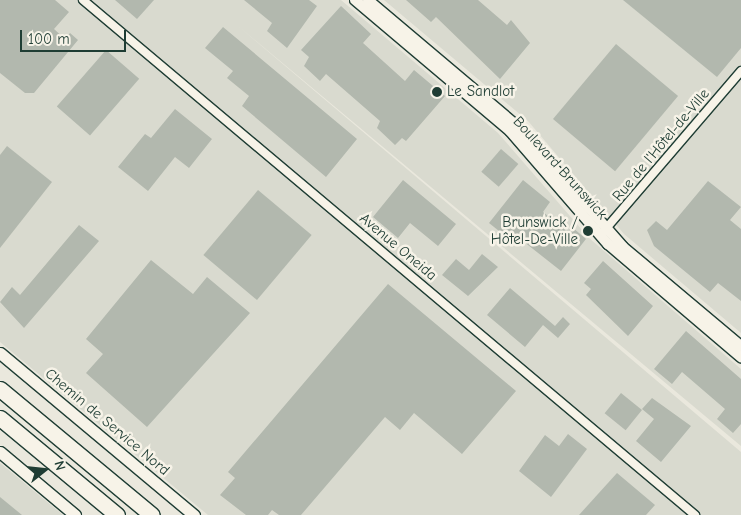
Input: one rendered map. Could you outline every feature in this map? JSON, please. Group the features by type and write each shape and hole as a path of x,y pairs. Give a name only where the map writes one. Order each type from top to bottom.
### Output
{"highway":[{"path":"0,388 152,515"},
{"path":"0,418 117,515"}],"main road":[{"name":"Chemin de Service Nord","path":"0,353 194,515"},
{"path":"0,452 76,515"}],"street":[{"name":"Avenue Oneida","path":"83,0 696,515"},
{"name":"Boulevard Brunswick","path":"354,0 514,135 602,232 741,357"},
{"name":"Boulevard Brunswick","path":"368,0 516,125 602,232 741,346"},
{"name":"Rue de l'Hôtel-de-Ville","path":"602,232 741,71"}],"shaded area":[{"path":"0,0 341,0 498,133 589,238 741,369 741,446 238,26 741,452 741,515 208,515 0,342"},
{"path":"384,0 741,0 741,333 624,234 528,121"},
{"path":"0,463 10,471 63,515 0,515"}],"building":[{"path":"0,0 55,0 69,12 54,29 65,39 70,33 78,40 34,93 25,93 0,73"},
{"path":"115,0 154,0 137,19"},
{"path":"244,0 309,0 317,6 287,48 267,31 272,23"},
{"path":"406,0 478,0 507,25 511,20 530,43 500,79 436,17 431,22"},
{"path":"623,0 741,0 741,48 717,77"},
{"path":"341,6 371,34 363,43 405,81 414,70 445,96 406,141 402,138 395,145 377,128 380,121 326,74 320,81 304,66 309,57 301,50"},
{"path":"223,27 357,139 326,177 242,106 249,96 227,78 233,71 205,48"},
{"path":"616,44 678,96 615,171 553,119"},
{"path":"106,50 139,79 90,135 57,107"},
{"path":"175,109 212,139 189,168 175,157 148,191 118,167 145,134 151,138"},
{"path":"7,146 52,182 0,248 0,155"},
{"path":"501,149 518,164 499,187 481,172"},
{"path":"403,180 456,224 438,246 410,223 398,238 373,217"},
{"path":"523,180 550,202 543,212 567,231 572,227 586,239 561,271 514,234 509,239 489,223"},
{"path":"708,181 741,207 730,220 741,229 741,301 718,283 710,292 654,246 647,230 656,221 667,230"},
{"path":"258,190 312,235 257,300 203,255"},
{"path":"79,225 99,241 24,328 0,302 12,287 20,295"},
{"path":"482,254 498,267 468,296 442,275 456,259 469,270"},
{"path":"151,260 193,294 207,277 250,313 147,427 86,373 103,354 86,339"},
{"path":"603,261 653,306 628,336 586,295 591,289 584,283"},
{"path":"388,284 516,391 462,454 414,413 400,430 385,417 301,515 279,515 272,510 268,515 246,515 220,495 235,478 228,472"},
{"path":"510,288 555,326 563,317 570,324 558,338 543,325 525,347 487,315"},
{"path":"686,331 741,379 741,424 733,433 717,419 725,409 682,372 672,384 654,369"},
{"path":"621,393 642,410 626,430 605,413"},
{"path":"652,398 691,426 661,462 636,441 654,419 642,409"},
{"path":"568,434 587,449 551,497 519,471 545,435 559,446"},
{"path":"617,473 655,505 646,515 579,515"},
{"path":"0,497 22,515 0,515"}],"place":[{"name":"Le Sandlot","path":"437,92"},
{"name":"Brunswick / Hôtel-De-Ville","path":"588,231"}]}
